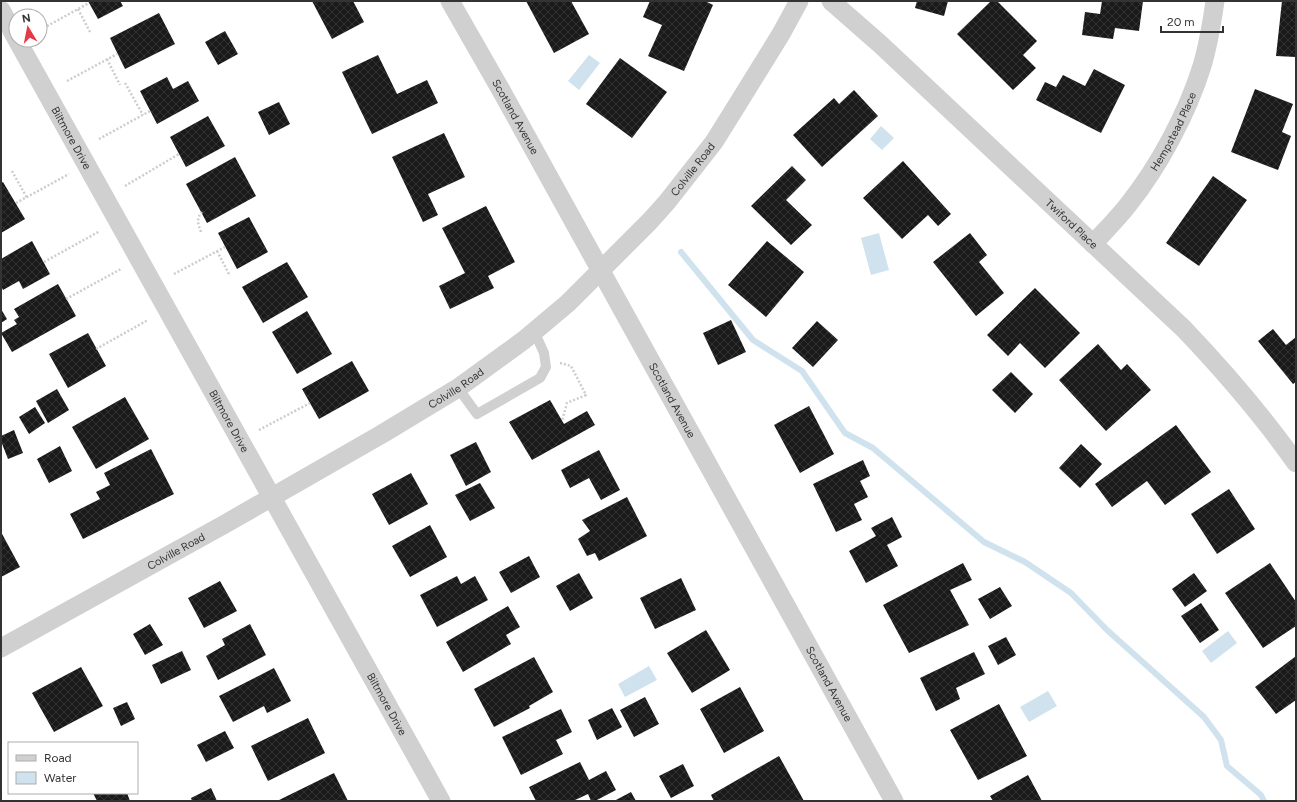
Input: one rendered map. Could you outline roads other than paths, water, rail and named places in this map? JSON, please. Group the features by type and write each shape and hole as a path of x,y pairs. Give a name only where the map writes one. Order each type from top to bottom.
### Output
{"street":[{"name":"Scotland Avenue","path":"450,1 601,270 894,801"},
{"name":"Colville Road","path":"1,648 219,528 382,434 458,388 534,331 568,303 650,221 714,142 782,34 798,1"},
{"name":"Twiford Place","path":"831,1 880,44 1184,329 1217,363 1260,414 1295,459"},
{"name":"Hempstead Place","path":"1093,244 1128,205 1154,168 1173,135 1202,66 1216,1"},
{"name":"Biltmore Drive","path":"1,10 8,23"},
{"name":"Biltmore Drive","path":"22,48 441,801"}],"lane":[{"path":"458,388 477,414 540,378 546,367 544,353 534,331"}],"water":[{"path":"589,55 600,63 579,90 568,81"},
{"path":"881,126 894,138 882,150 870,139"},
{"path":"879,233 889,270 871,275 861,238"},
{"path":"1228,631 1237,643 1211,663 1202,651"},
{"path":"649,666 657,680 625,697 618,684"},
{"path":"1048,691 1057,706 1029,722 1020,707"}],"waterway":[{"path":"681,252 753,340 802,371 845,433 873,448 984,542 1025,562 1071,593 1107,630 1204,717 1221,740 1227,766 1261,795 1264,801"}]}
